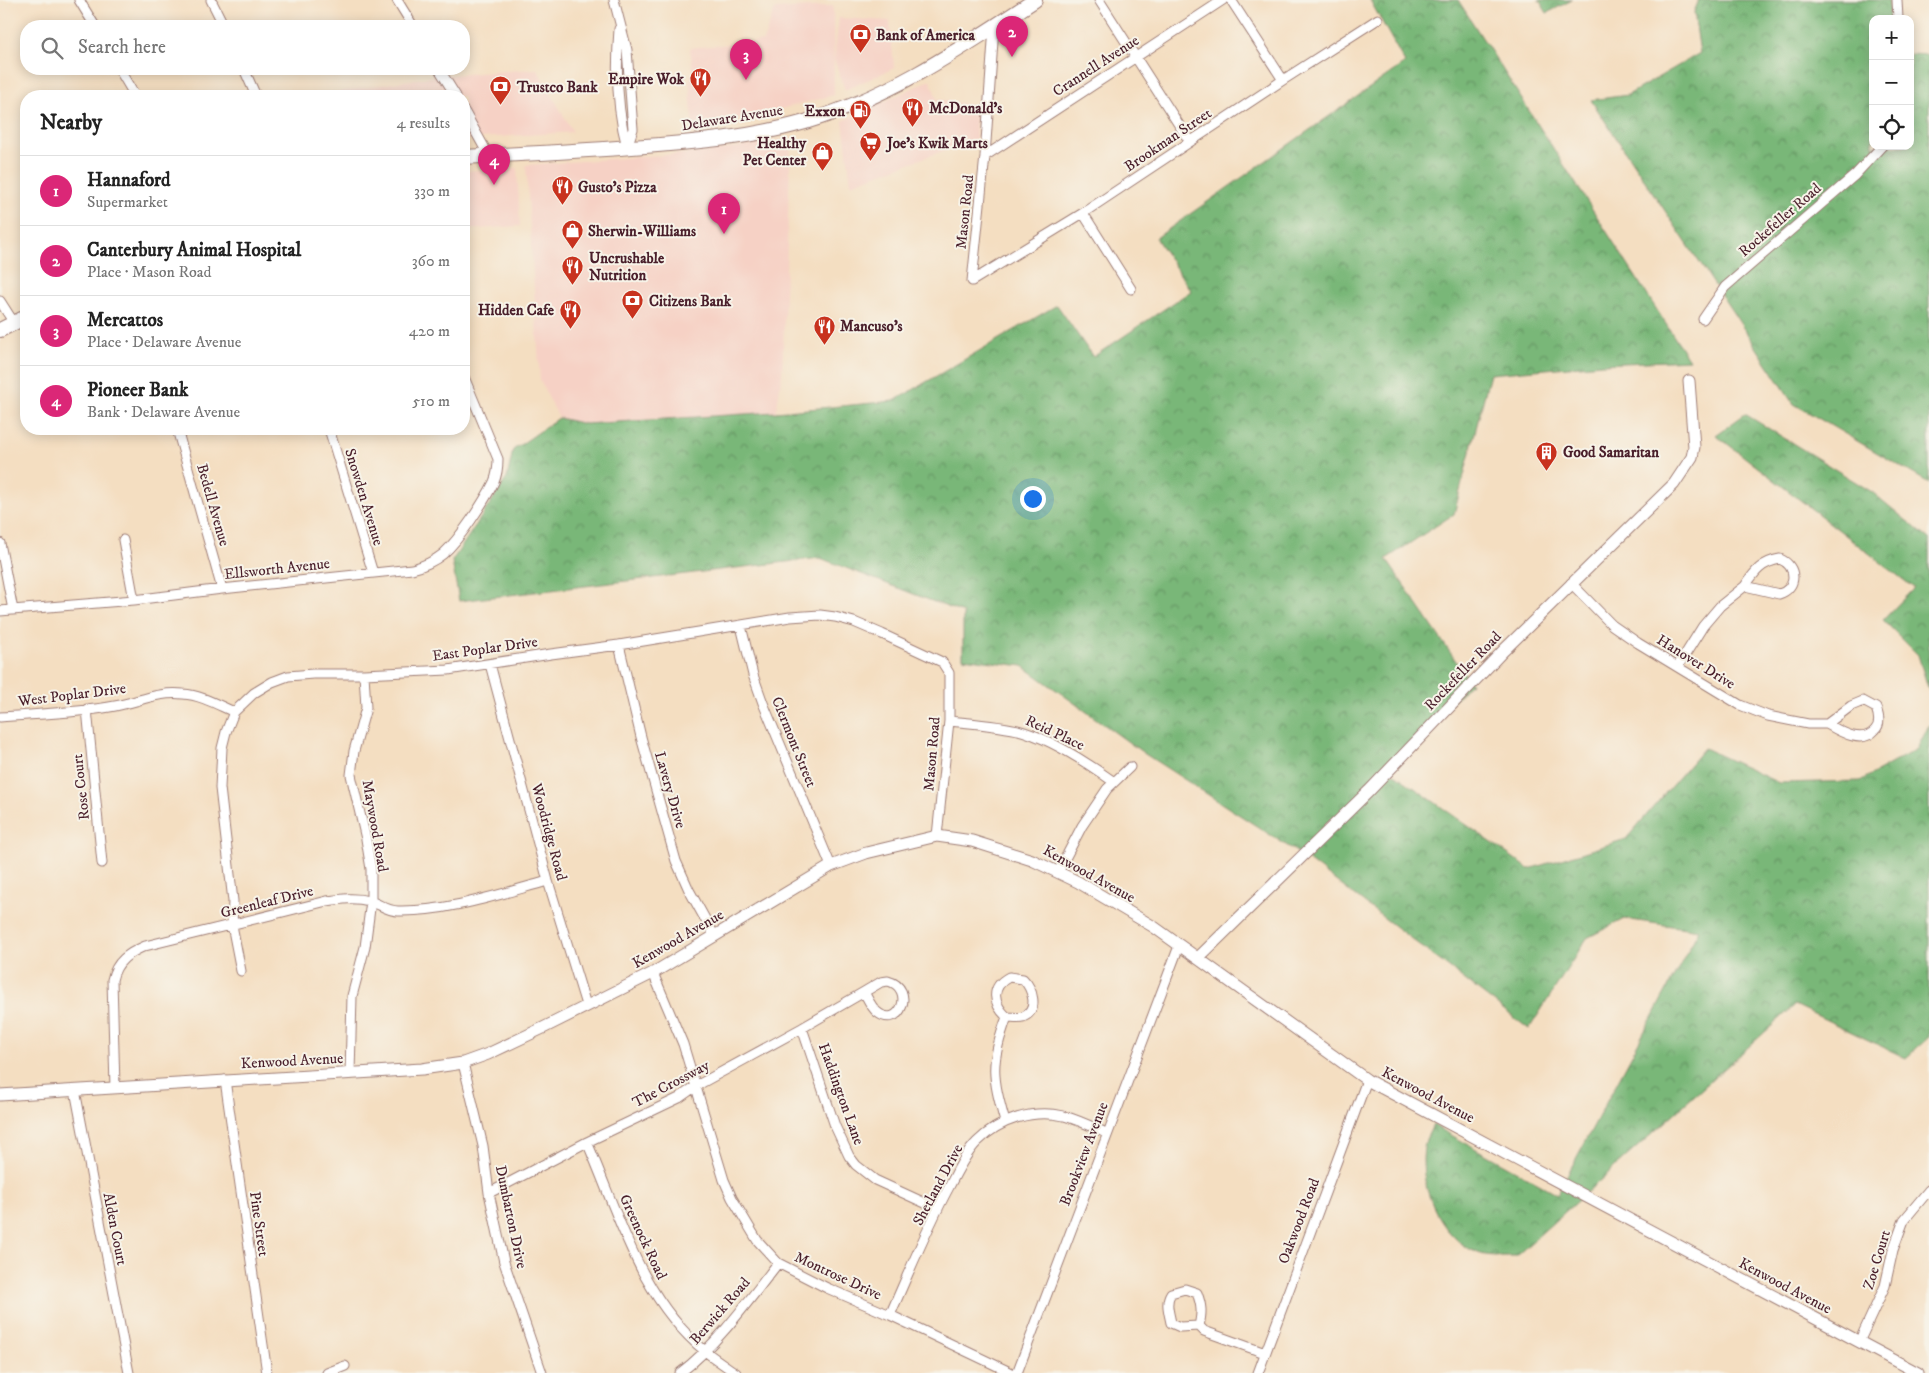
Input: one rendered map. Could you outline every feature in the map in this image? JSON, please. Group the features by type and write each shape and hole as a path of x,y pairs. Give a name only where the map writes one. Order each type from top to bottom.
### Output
{"main road":[{"name":"Delaware Avenue","path":"470,157 704,141 739,136 806,121 869,98 908,80 944,60 1034,0"},
{"path":"0,330 20,320"}],"street":[{"path":"79,0 91,20"},
{"path":"211,0 221,20"},
{"path":"397,0 409,20"},
{"path":"614,0 627,50 633,129 627,147"},
{"path":"1099,0 1190,142"},
{"name":"Crannell Avenue","path":"985,156 1223,0"},
{"path":"1231,0 1283,80"},
{"path":"1897,0 1898,15"},
{"name":"Brookman Street","path":"972,281 1083,213 1378,19"},
{"name":"Mason Road","path":"972,281 985,156 994,27"},
{"path":"123,75 131,90"},
{"path":"247,75 253,90"},
{"path":"443,75 452,90"},
{"path":"470,122 489,156"},
{"name":"Rockefeller Road","path":"1703,320 1724,288 1855,175 1878,150"},
{"path":"1083,213 1131,289"},
{"path":"0,301 20,320"},
{"name":"Rockefeller Road","path":"1198,958 1369,791 1459,696 1571,583 1674,484 1692,457 1694,446 1689,381"},
{"name":"Ellsworth Avenue","path":"0,611 134,600 425,566 443,553 459,536 494,481 498,468 498,459 470,391"},
{"name":"Bedell Avenue","path":"180,435 222,589"},
{"name":"Snowden Avenue","path":"331,435 372,573"},
{"path":"123,540 134,600"},
{"path":"0,543 12,610"},
{"path":"1678,666 1703,626 1720,606 1745,586 1755,570 1771,560 1780,559 1788,562 1792,569 1792,584 1783,593 1779,594 1745,586"},
{"name":"Hanover Drive","path":"1571,583 1612,625 1740,706 1768,716 1792,721 1808,724 1827,724 1862,738 1878,728 1879,717 1876,708 1864,701 1850,706 1827,724"},
{"name":"East Poplar Drive","path":"240,971 232,924 233,901 220,777 222,748 234,712 254,694 272,682 288,676 313,674 429,672 619,645 790,617 820,615 835,617 875,631 942,662 950,673"},
{"name":"Clermont Street","path":"741,626 753,675 763,703 831,866"},
{"name":"Lavery Drive","path":"619,645 641,737 676,861 689,890 714,935"},
{"name":"Woodridge Road","path":"490,664 548,881 586,1005"},
{"name":"Mason Road","path":"937,836 949,721 950,673"},
{"name":"Maywood Road","path":"350,1074 352,996 365,947 371,901 371,868 352,775 354,751 366,708 364,674"},
{"name":"West Poplar Drive","path":"0,717 116,706 157,695 173,693 189,694 234,712"},
{"name":"Rose Court","path":"87,709 102,863"},
{"name":"Reid Place","path":"949,721 1021,731 1060,748 1101,771 1114,782"},
{"path":"1058,872 1082,826 1107,789 1130,767"},
{"name":"Kenwood Avenue","path":"0,1095 115,1086 350,1074 422,1069 463,1063 513,1043 653,973 831,866 866,853 937,836 972,841 1032,860 1058,872 1154,928 1367,1080 1918,1373"},
{"name":"Greenleaf Drive","path":"115,1086 111,989 113,974 116,966 125,956 145,946 327,901 348,898 371,901 385,909 396,911 422,910 504,893 548,881"},
{"name":"Brookview Avenue","path":"1017,1373 1106,1133 1179,946"},
{"name":"Montrose Drive","path":"653,973 684,1044 714,1151 728,1189 757,1240 778,1263 827,1288 890,1314 1012,1373"},
{"path":"1009,977 1023,979 1031,991 1033,1003 1031,1008 1023,1017 1007,1017 996,1003 996,989 999,984 1009,977"},
{"name":"The Crossway","path":"489,1193 587,1142 679,1098 696,1086 881,982 892,982 897,985 902,994 902,1007 894,1016 887,1017 878,1014 864,992"},
{"path":"1005,1122 995,1088 994,1064 997,1044 1007,1017"},
{"name":"Haddington Lane","path":"802,1028 835,1126 849,1156 856,1165 875,1180 938,1209"},
{"name":"Dumbarton Drive","path":"463,1063 483,1146 489,1193 504,1262 542,1373"},
{"name":"Pine Street","path":"225,1080 267,1373"},
{"name":"Oakwood Road","path":"1258,1373 1367,1080"},
{"name":"Alden Court","path":"75,1090 129,1373"},
{"name":"Shetland Drive","path":"890,1314 938,1209 960,1166 976,1143 991,1130 1005,1122 1022,1116 1039,1114 1063,1116 1106,1133"},
{"name":"Greenock Road","path":"587,1142 624,1235 652,1290 673,1317 704,1351 736,1373"},
{"name":"Zoe Court","path":"1859,1342 1885,1286 1893,1250 1904,1220 1929,1190"},
{"name":"Berwick Road","path":"680,1373 704,1351 748,1302 778,1263"},
{"path":"1199,1326 1203,1312 1197,1293 1185,1289 1171,1293 1167,1305 1171,1323 1180,1327 1199,1326 1204,1331 1264,1353"},
{"path":"328,1373 345,1366"}],"shaded area":[{"path":"833,6 834,95 754,116 693,125 689,80 693,73 690,48 763,41 775,9"},
{"path":"839,18 890,21 894,68 845,90 834,59"},
{"path":"537,69 573,132 470,139 470,90 350,90 437,76"},
{"path":"930,80 937,99 975,106 976,139 851,184 843,121"},
{"path":"791,138 782,375 776,412 585,424 559,418 540,381 526,165 709,152"},
{"path":"517,168 520,226 470,230 470,171"}],"green space":[{"path":"1370,0 1458,0 1689,360 1602,364 1490,374 1454,514 1386,559 1471,683 1389,770 1529,869 1626,839 1704,748 1779,783 1860,781 1917,749 1929,725 1929,1037 1906,1058 1795,1005 1516,1256 1491,1256 1478,1253 1464,1246 1442,1222 1434,1207 1424,1175 1423,1158 1425,1143 1433,1125 1557,1194 1699,930 1624,919 1587,938 1529,1029 1303,856 1145,754 1023,666 963,658 963,613 820,558 459,601 452,561 507,478 513,450 559,418 585,424 776,412 894,401 1057,305 1093,357 1191,291 1156,238 1405,63"},
{"path":"1539,0 1572,0 1547,13"},
{"path":"1699,0 1889,0 1889,15 1869,15 1869,150 1914,150 1914,54 1929,55 1929,483 1794,404 1591,100 1628,95 1700,53 1694,12"},
{"path":"1745,414 1872,492 1929,539 1929,691 1918,655 1883,620 1914,588 1716,435"}],"place":[{"name":"Bank of America","path":"860,54"},
{"name":"Canterbury Animal Hospital","path":"1012,57"},
{"name":"Mercattos","path":"746,80"},
{"name":"Empire Wok","path":"700,98"},
{"name":"Trustco Bank","path":"501,106"},
{"name":"McDonald's","path":"913,127"},
{"name":"Exxon","path":"861,130"},
{"name":"Joe's Kwik Marts","path":"871,162"},
{"name":"Healthy Pet Center","path":"822,171"},
{"name":"Pioneer Bank","path":"494,185"},
{"name":"Gusto's Pizza","path":"562,206"},
{"name":"Hannaford","path":"724,234"},
{"name":"Sherwin-Williams","path":"572,250"},
{"name":"Uncrushable Nutrition","path":"573,286"},
{"name":"Citizens Bank","path":"633,320"},
{"name":"Hidden Cafe","path":"570,329"},
{"name":"Mancuso's","path":"824,345"},
{"name":"Good Samaritan","path":"1547,471"}]}
